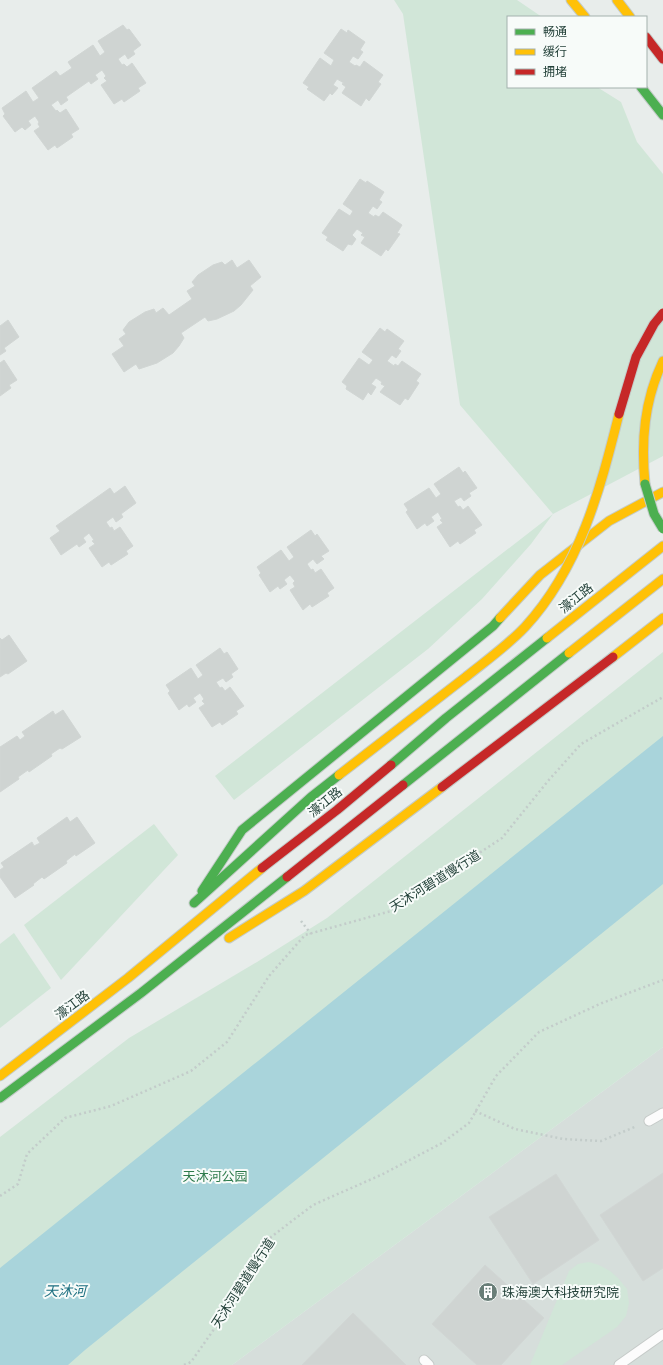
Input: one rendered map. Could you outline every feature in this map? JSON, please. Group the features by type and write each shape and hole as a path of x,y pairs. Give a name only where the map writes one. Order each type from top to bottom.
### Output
{"main road":[{"path":"571,0 584,16"},
{"path":"617,0 629,16"},
{"path":"647,38 663,59"},
{"path":"642,88 663,114"},
{"path":"663,313 657,320 636,357 605,470 589,520 571,560 546,602 526,627 515,637 311,797 191,906 242,830 493,626 540,575 609,522 663,492"},
{"path":"663,361 656,374 648,399 643,434 642,464 645,484 654,514 663,529"},
{"name":"濠江路","path":"0,1076 128,978 251,877 337,810 446,718 663,546"},
{"path":"0,1098 141,993 663,579"},
{"path":"141,993 304,891 502,742 663,618"},
{"path":"128,978 169,932"}],"lane":[{"path":"649,1121 663,1113"},
{"path":"619,1365 663,1334"}],"path":[{"name":"天沐河碧道慢行道","path":"0,1196 18,1184 27,1154 65,1118 111,1106 191,1070 227,1042 269,976 305,936 391,911 502,838 548,781 581,744 663,697"},
{"path":"301,921 311,934"},
{"name":"天沐河碧道慢行道","path":"184,1365 191,1362 238,1295 271,1237 313,1205 383,1174 442,1143 469,1123 496,1076 539,1032 602,1003 663,980"},
{"path":"476,1111 515,1129 563,1139 601,1141 649,1121"}],"shaded area":[{"path":"663,1047 663,1365 232,1365"}],"green space":[{"path":"394,0 517,0 541,16 507,16 507,88 599,88 621,102 637,142 663,174 663,456 553,514 460,405 403,14"},
{"path":"553,514 531,544 482,599 428,649 234,800 215,776"},
{"name":"天沐河公园","path":"663,652 663,1047 232,1365 0,1365 0,1137 129,1038 257,962 327,918"},
{"path":"154,824 178,855 61,980 24,925"},
{"path":"14,933 51,988 0,1028 0,944"},
{"path":"589,1262 610,1271 627,1289 629,1303 626,1316 617,1327 562,1365 530,1365 569,1271 578,1264"}],"water":[{"name":"天沐河","path":"663,736 663,884 68,1365 0,1365 0,1268"}],"building":[{"path":"123,25 127,30 129,29 141,45 133,51 135,54 128,59 125,54 118,59 122,65 124,64 127,67 132,63 146,83 138,88 140,91 124,102 122,99 114,104 101,85 107,81 104,78 106,76 102,70 95,75 98,79 91,84 89,81 66,97 68,100 61,105 58,100 51,105 60,113 66,109 79,129 71,134 73,137 57,148 55,145 48,150 34,131 40,127 35,116 28,121 31,125 25,130 22,127 15,132 3,116 5,114 2,108 26,91 33,102 39,98 32,88 56,71 60,76 72,68 68,62 93,45 100,56 105,52 98,41"},
{"path":"341,29 347,33 348,30 365,42 360,50 363,52 358,59 353,56 349,62 360,67 364,61 383,75 378,82 381,84 369,101 366,98 361,106 342,93 346,87 342,84 344,83 337,79 333,85 338,88 332,95 330,93 324,101 307,89 309,87 303,83 320,58 331,66 334,60 324,53"},
{"path":"360,179 366,183 367,181 384,192 379,200 382,202 377,209 373,206 368,213 374,217 375,215 379,217 383,212 402,225 397,233 400,234 388,251 386,249 381,256 361,243 365,237 361,235 363,233 357,229 352,235 356,239 352,245 348,244 343,251 326,240 328,237 322,233 339,209 350,216 353,211 343,204"},
{"path":"232,260 237,268 249,260 261,277 250,286 253,290 241,305 234,311 217,319 208,321 205,317 181,333 184,338 179,346 173,353 157,363 139,369 136,364 124,372 112,354 124,346 119,339 126,334 123,330 129,322 145,312 154,309 156,313 163,308 169,315 192,299 187,291 195,286 192,282 198,275 213,265 222,262 225,265"},
{"path":"8,320 19,337 4,348 6,351 0,355 0,326"},
{"path":"380,328 385,332 387,329 404,341 398,349 401,351 396,358 392,355 387,361 394,366 395,364 398,366 402,361 421,374 416,381 419,383 408,400 405,398 400,405 380,392 385,386 376,378 371,384 376,387 371,395 368,392 363,400 346,389 347,386 342,382 359,358 369,365 373,360 362,352"},
{"path":"4,360 17,380 9,385 11,388 0,396 0,363"},
{"path":"459,467 463,473 465,471 477,488 469,493 471,496 464,501 461,497 454,501 458,507 460,506 463,510 468,506 482,525 474,530 476,533 460,544 458,541 450,547 437,527 443,523 440,520 442,519 438,512 431,517 434,521 427,526 425,523 417,529 406,512 408,510 404,504 429,488 436,498 441,494 434,484"},
{"path":"125,486 136,503 121,514 123,517 116,522 113,517 106,522 114,531 120,527 133,546 126,551 128,554 111,565 109,562 102,567 89,548 95,544 89,533 83,538 86,542 79,547 77,544 61,555 50,538 60,531 56,526 110,488 114,494"},
{"path":"311,530 315,536 317,534 329,551 321,556 324,559 317,564 313,559 307,564 315,573 321,569 334,588 327,593 329,596 312,607 310,604 303,610 290,590 295,587 293,583 295,581 290,575 284,580 287,584 280,589 278,586 270,592 259,575 261,573 257,567 281,550 289,561 294,557 287,547"},
{"path":"9,635 27,661 8,674 6,673 0,677 0,638 2,640"},
{"path":"220,648 224,654 227,652 238,669 231,674 233,677 226,682 223,678 216,682 220,688 222,687 225,691 230,687 244,706 236,711 238,714 222,725 220,722 212,727 199,708 205,704 202,701 204,699 200,693 193,698 196,702 189,707 187,704 179,710 168,693 170,691 166,685 191,668 198,679 203,675 196,665"},
{"path":"63,710 81,737 51,754 52,756 29,772 28,770 18,777 19,779 0,792 0,747 17,736 20,740 25,736 22,732 53,711 55,715"},
{"path":"67,817 70,822 77,817 95,843 76,856 75,854 66,861 67,863 44,879 42,877 33,884 34,885 15,898 0,877 0,870 4,867 1,863 32,842 34,846 40,843 37,838"},
{"path":"663,1173 663,1268 643,1281 600,1215"},
{"path":"556,1174 599,1240 533,1284 489,1217"},
{"name":"珠海澳大科技研究院","path":"485,1265 544,1318 501,1365 477,1365 432,1324"},
{"path":"353,1313 406,1365 302,1365"}],"traffic: fast":[{"path":"642,88 663,115"},
{"path":"645,484 654,514 663,529"},
{"path":"202,891 242,830 493,626 500,618"},
{"path":"391,765 446,718 547,638"},
{"path":"403,785 569,653"},
{"path":"194,903 311,797 339,775"},
{"path":"0,1098 141,993 287,877"}],"traffic: slow":[{"path":"571,0 584,16"},
{"path":"617,0 629,16"},
{"path":"645,484 643,452 645,421 652,391 663,361"},
{"path":"467,676 525,627 544,604 560,579 586,526 604,471 619,414"},
{"path":"500,618 540,575 609,521 663,492"},
{"path":"547,638 663,546"},
{"path":"569,653 663,579"},
{"path":"613,657 663,618"},
{"path":"339,775 467,676"},
{"path":"229,938 304,891 442,787"},
{"path":"0,1076 128,978 262,868"}],"traffic: jam":[{"path":"647,38 663,59"},
{"path":"619,414 636,357 654,324 663,313"},
{"path":"442,787 613,657"},
{"path":"262,868 337,810 391,765"},
{"path":"287,877 403,785"}],"place":[{"name":"珠海澳大科技研究院","path":"488,1292"}]}
